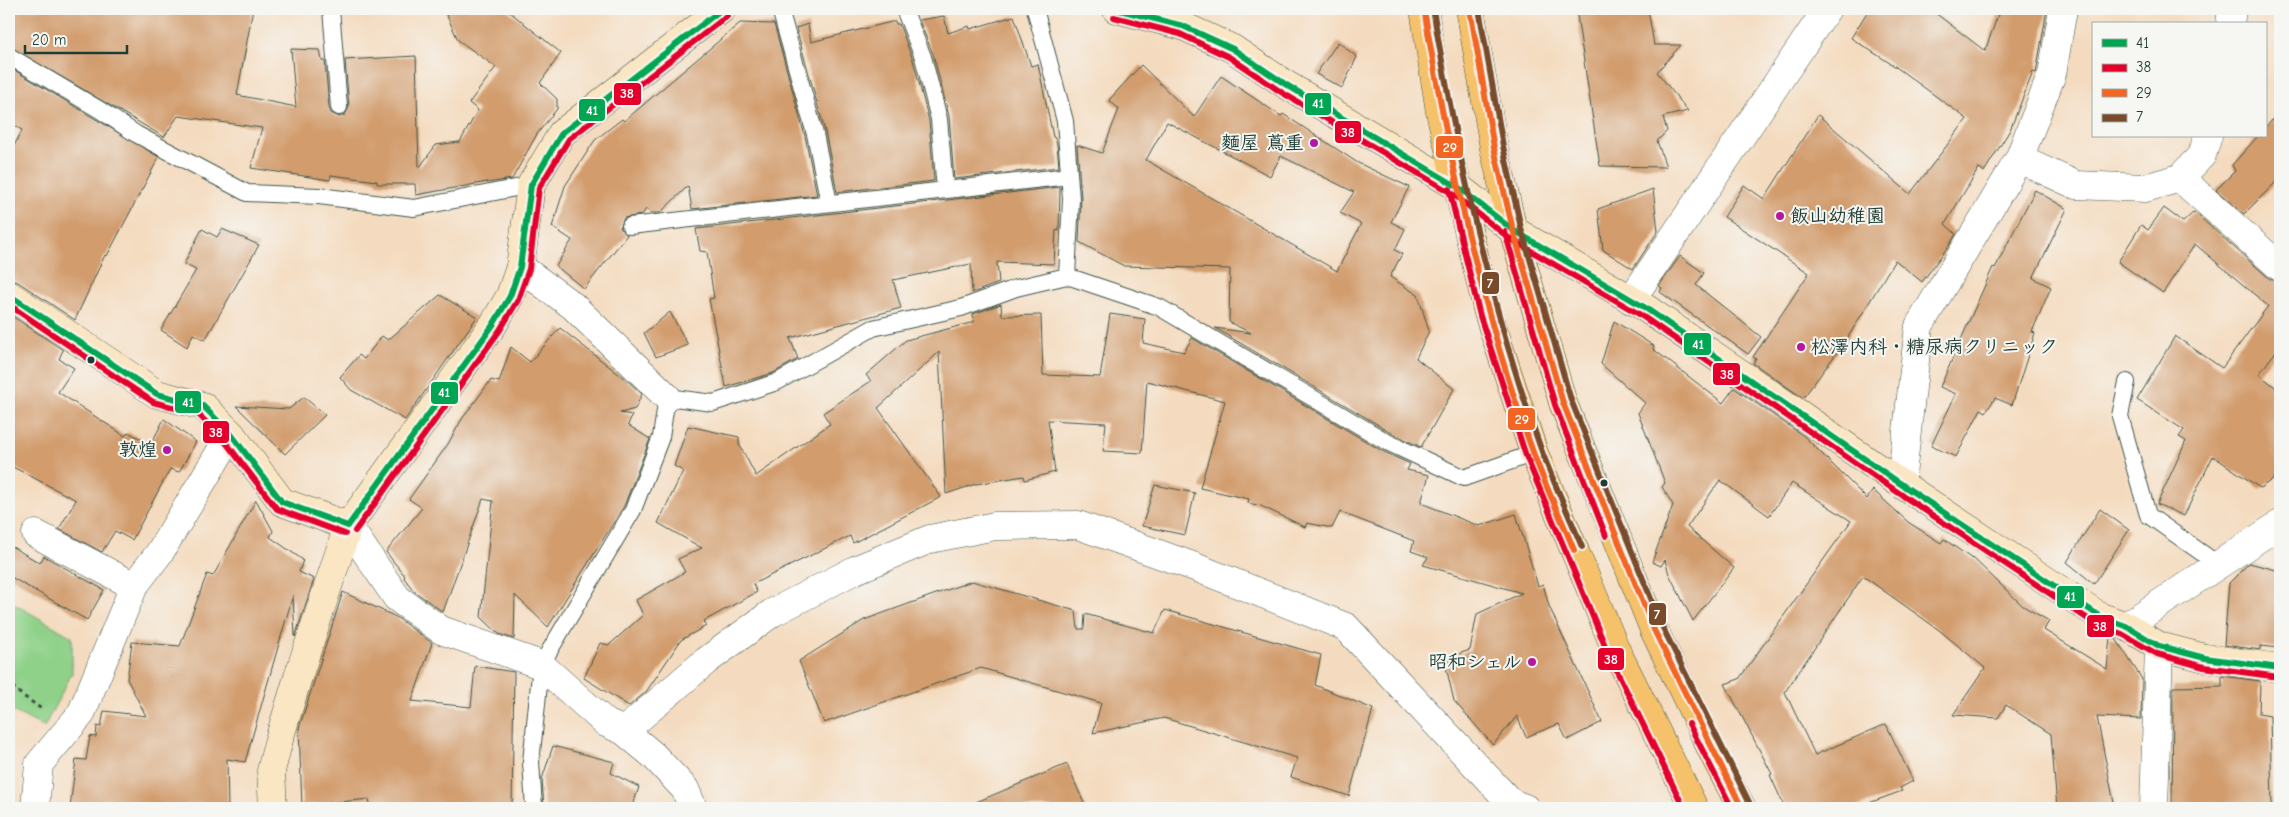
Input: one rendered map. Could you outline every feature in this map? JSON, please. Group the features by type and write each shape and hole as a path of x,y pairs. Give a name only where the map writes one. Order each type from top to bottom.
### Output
{"highway":[{"path":"1424,9 1440,112 1488,313 1534,453 1616,650 1694,808"},
{"path":"1470,9 1494,148 1513,230 1563,404 1654,630 1717,761 1742,808"}],"street":[{"path":"273,808 271,771 278,743 306,650 348,526 493,325 510,296 520,267 530,185 562,133 722,9"},
{"path":"1116,9 1182,26 1233,49 1285,84 1458,187 1513,230 1631,300 2053,587 2102,617 2126,626 2159,646 2205,658 2280,668"},
{"path":"1631,300 1827,9"},
{"path":"1901,484 1918,326 2019,159 2052,74 2063,9"},
{"path":"2230,22 2232,9"},
{"path":"2019,159 2076,185 2145,188 2180,178 2202,155 2207,138"},
{"path":"2180,178 2280,267"},
{"path":"520,267 573,306 667,397"},
{"path":"9,295 157,394 203,406 231,434 282,502 348,526 397,598 441,630 541,666 606,723 624,731 653,755 685,789 693,808"},
{"path":"35,808 39,764 81,714 134,586 160,552 231,434"},
{"path":"2126,626 2280,524"},
{"path":"624,731 706,661 772,613 855,570 930,539 995,526 1078,525 1195,566 1346,628 1511,803 1525,808"},
{"path":"36,534 134,586"},
{"path":"2154,808 2159,646"}],"lane":[{"path":"330,9 339,107"},
{"path":"780,9 815,134 829,203"},
{"path":"904,9 922,57 938,119 945,190"},
{"path":"1035,9 1065,121 1071,199 1067,276"},
{"path":"9,56 100,110 136,134 247,193 319,196 414,208 530,185"},
{"path":"630,226 1069,176"},
{"path":"534,808 532,762 541,666 633,510 661,437 667,397 713,404 777,382 873,328 961,308 1016,288 1067,276 1160,307 1387,442 1464,478 1534,453"},
{"path":"2127,382 2120,416 2148,515 2219,565"}],"path":[{"path":"9,679 15,690 70,728"}],"green space":[{"path":"9,601 72,637 72,673 44,727 9,709"}],"building":[{"path":"9,9 253,9 237,95 296,107 291,49 320,50 322,61 325,61 329,108 331,113 339,117 345,115 349,107 345,60 416,56 419,168 436,145 460,142 478,110 469,103 496,67 458,40 444,9 506,9 561,53 540,83 557,99 557,109 537,134 512,179 416,195 415,184 377,184 377,181 331,175 330,180 251,168 262,128 178,116 164,137 9,46"},
{"path":"1576,9 1648,9 1654,45 1681,45 1657,72 1688,111 1663,117 1667,131 1657,141 1666,167 1600,166"},
{"path":"1869,9 1930,9 1985,51 2000,9 2047,9 2036,73 2033,72 2010,130 1984,172 1979,168 1945,224 1956,234 1950,244 1922,282 1895,260 1845,342 1803,398 1753,363 1756,359 1753,357 1809,273 1724,217 1744,185 1764,199 1818,115 1910,194 1967,119 1896,67 1851,38"},
{"path":"944,16 948,33 969,26 970,29 1014,16 1031,66 1038,64 1053,137 1057,145 1059,167 954,179 949,116 933,54 919,20"},
{"path":"895,21 896,24 899,24 913,60 929,121 934,181 837,192 825,131 796,28 808,24 811,42"},
{"path":"740,23 774,24 805,136 817,195 692,209 688,186 660,213 652,213 646,209 642,215 624,218 620,228 627,235 584,289 556,266 572,240 552,227 565,186 595,140 622,119 624,121"},
{"path":"1338,42 1357,57 1342,88 1316,74"},
{"path":"1141,65 1194,117 1221,76 1281,116 1283,114 1358,163 1409,187 1391,222 1405,229 1395,250 1402,254 1390,277 1418,295 1429,331 1416,358 1454,389 1421,447 1392,433 1215,328 1251,333 1229,322 1230,269 1124,266 1079,242 1081,198 1077,145 1102,153 1119,109 1109,100","holes":["1167,122 1270,176 1281,156 1354,192 1340,213 1361,224 1337,271 1146,160"]},
{"path":"9,67 159,157 107,256 105,255 75,320 18,282 9,280 9,156 22,130 9,123"},
{"path":"2280,111 2280,178 2244,214 2216,190 2235,171 2232,165 2256,138 2266,138 2266,127"},
{"path":"1060,187 1059,231 1056,230 1054,264 997,262 999,283 972,293 971,264 893,280 901,308 790,338 798,359 773,373 726,387 709,299 714,298 707,252 700,251 696,229"},
{"path":"1653,189 1658,231 1633,269 1603,250 1598,209"},
{"path":"2035,190 2067,209 2033,278 2051,287 2032,332 2035,333 2012,405 1995,398 1986,412 1981,409 1956,457 1931,446 1956,394 1940,387 1993,267 1995,268"},
{"path":"2164,208 2183,222 2194,212 2270,279 2280,282 2280,346 2259,374 2280,391 2280,474 2260,488 2213,456 2184,516 2157,504 2186,441 2179,437 2184,430 2137,400 2175,336 2222,368 2268,306 2195,244 2163,293 2118,262 2141,225 2148,230"},
{"path":"202,229 217,237 222,229 259,245 205,340 193,334 187,347 161,330 196,270 184,264"},
{"path":"1680,256 1704,273 1696,285 1761,337 1748,354 1660,292 1662,288 1659,286"},
{"path":"440,295 477,317 405,420 351,390 340,377 359,355 364,359 382,336 388,340"},
{"path":"1001,304 1002,316 1041,315 1043,375 1100,377 1110,314 1145,319 1143,343 1184,352 1192,338 1382,451 1410,464 1407,470 1429,475 1421,503 1479,526 1516,514 1538,586 1543,584 1549,606 1602,722 1567,740 1559,724 1526,737 1517,716 1493,745 1454,701 1444,659 1470,650 1477,614 1522,593 1423,565 1428,557 1411,551 1414,541 1340,512 1332,528 1307,523 1305,527 1261,506 1248,503 1249,499 1200,488 1225,401 1147,381 1142,453 1103,451 1106,423 1048,420 1055,472 1025,480 1024,476 976,484 946,494 939,352 878,408 941,497 853,543 850,536 753,584 757,592 704,621 706,626 681,640 646,692 629,706 584,678 600,643 609,645 643,615 636,600 685,572 678,559 702,548 658,523 683,471 674,466 688,426 739,437 739,444 756,476 830,424 823,413 871,381 866,375 906,340 974,322 973,314"},
{"path":"670,312 688,345 656,357 644,333"},
{"path":"9,314 63,350 59,359 74,368 58,392 125,436 128,432 151,444 164,419 196,442 179,472 170,469 132,540 115,531 102,552 59,529 76,500 9,465"},
{"path":"1614,321 1654,346 1653,349 1723,403 1734,388 1805,437 1867,499 1873,490 1908,522 1941,543 1944,539 1973,558 2023,606 2049,621 2044,630 2107,669 2110,637 2116,639 2142,679 2141,719 2097,717 2115,808 2057,808 2051,734 2006,705 1998,718 1953,715 1985,668 1939,630 1863,576 1785,692 1815,755 1886,724 1913,781 1900,788 1902,791 1855,808 1785,808 1770,775 1772,774 1725,684 1739,679 1851,521 1792,483 1769,516 1720,480 1687,527 1734,568 1693,621 1669,574 1665,560 1661,566 1652,562 1673,505 1662,487 1665,483 1638,413 1645,403 1601,364"},
{"path":"560,328 642,394 635,409 620,413 632,415 628,425 650,439 624,506 548,627 515,595 514,639 499,634 481,617 493,501 483,499 443,612 414,591 386,552 422,508 409,499 448,444 462,419 491,380 499,382 511,347 530,362"},
{"path":"304,397 325,415 285,454 236,406 289,409"},
{"path":"1155,485 1195,493 1185,535 1142,526"},
{"path":"256,500 273,531 270,537 303,560 299,572 314,579 295,637 293,595 245,762 227,759 228,806 70,808 76,759 86,760 90,736 96,737 97,726 101,727 104,711 146,716 127,679 132,642 180,646 207,574 213,576"},
{"path":"2100,509 2129,530 2094,584 2067,562"},
{"path":"9,545 40,563 44,556 104,590 87,620 9,576"},
{"path":"2249,563 2280,571 2280,648 2261,646 2261,650 2224,645 2229,583"},
{"path":"972,581 1076,611 1078,629 1084,629 1085,614 1154,633 1165,610 1321,655 1315,685 1373,709 1349,796 1291,777 1297,758 1164,718 1093,733 1101,703 981,668 824,723 799,661 864,620"},
{"path":"343,592 396,617 432,643 412,701 471,707 475,666 514,672 512,808 371,808 369,799 302,806 299,728"},
{"path":"2222,676 2260,681 2259,714 2270,716 2272,808 2172,808 2173,687 2222,686"},
{"path":"553,746 614,762 611,773 639,787 632,808 544,808 542,779"},
{"path":"1067,764 1086,808 962,808"}],"transit line":[{"name":"41","path":"348,526 493,325 510,296 520,267 531,185 562,133 722,9"},
{"name":"41","path":"1116,9 1183,26 1233,49 1285,84 1458,187 1513,230 1644,307 1901,484 2101,617 2126,626 2159,646 2205,658 2280,668"},
{"name":"29","path":"1424,9 1444,121 1482,289 1514,398 1533,452 1574,550"},
{"name":"7","path":"1433,9 1453,120 1477,231 1506,341 1541,449 1582,547"},
{"name":"29","path":"1470,9 1494,148 1513,230 1563,403 1654,630 1742,808"},
{"name":"7","path":"1479,9 1503,146 1521,228 1571,400 1662,626 1750,804"},
{"name":"38","path":"355,531 500,330 518,300 529,269 539,188 569,139 727,16"},
{"name":"38","path":"1114,17 1180,34 1229,57 1281,92 1453,194 1509,238 1639,314 1896,491 2097,625 2122,634 2157,654 2204,667 2279,677"},
{"name":"38","path":"1449,189 1480,316 1526,456 1608,653 1684,808"},
{"name":"38","path":"1505,232 1555,405 1606,536"},
{"name":"41","path":"9,295 157,394 203,406 231,434 282,502 348,526"},
{"name":"38","path":"9,305 153,402 198,414 224,440 277,509 345,534"},
{"name":"38","path":"1689,724 1732,808"}],"place":[{"name":"麵屋 蔦重","path":"1314,143"},
{"name":"飯山幼稚園","path":"1780,216"},
{"name":"松澤内科・糖尿病クリニック","path":"1801,347"},
{"name":"敦煌","path":"167,450"},
{"name":"昭和シェル","path":"1532,662"}]}
